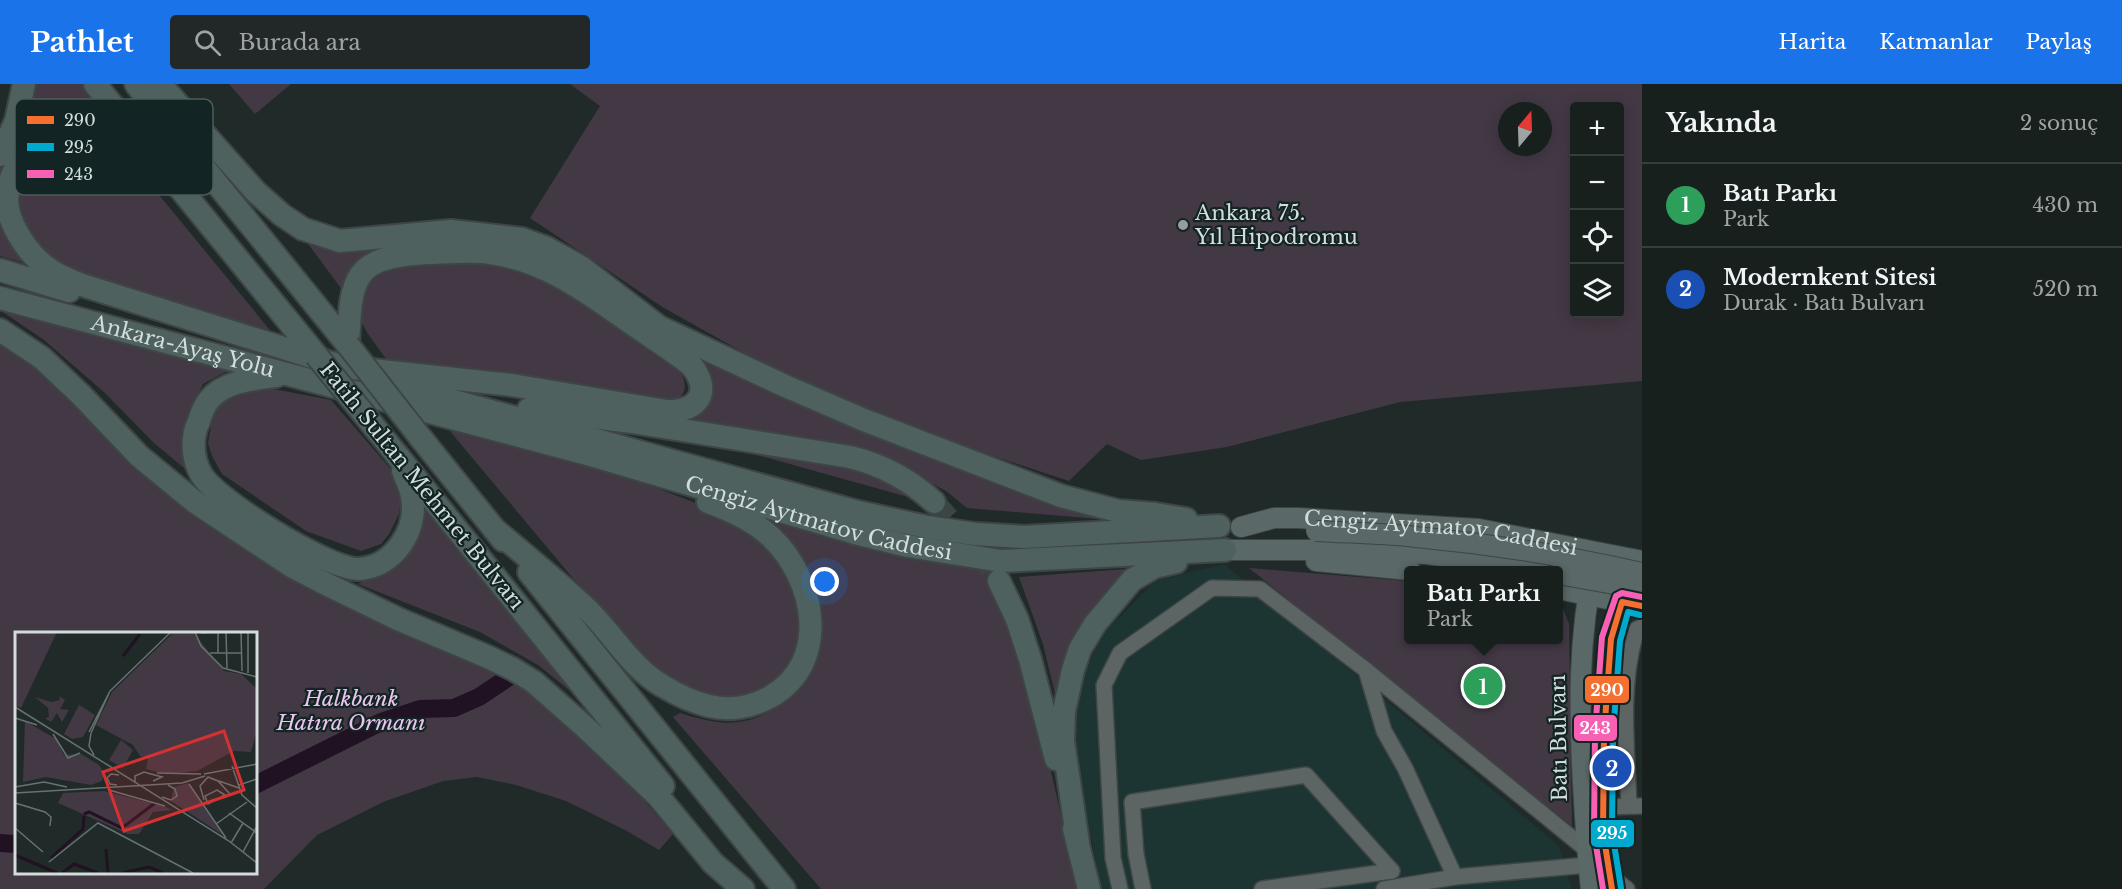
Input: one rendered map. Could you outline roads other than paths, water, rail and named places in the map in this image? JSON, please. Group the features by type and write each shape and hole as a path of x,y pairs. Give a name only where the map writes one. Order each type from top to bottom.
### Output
{"highway":[{"path":"21,99 24,84"},
{"name":"Fatih Sultan Mehmet Bulvarı","path":"95,84 107,99"},
{"name":"Fatih Sultan Mehmet Bulvarı","path":"136,84 148,99"},
{"path":"160,84 173,99"},
{"path":"0,155 15,124"},
{"path":"213,144 256,192 282,216 303,229 340,241 451,231 522,239 547,248 581,267 659,327 864,420 1080,502 1118,511 1155,513 1230,527"},
{"path":"15,171 8,193 8,209 20,236 44,266 82,285 346,356 667,411 681,412 690,408 696,403 701,388 697,372 691,365 568,279 545,268 492,253 470,251 403,255 374,261 364,271 353,291 346,356"},
{"name":"Fatih Sultan Mehmet Bulvarı","path":"213,184 346,356 420,437 784,889"},
{"name":"Fatih Sultan Mehmet Bulvarı","path":"186,195 744,889"},
{"name":"Ankara-Ayaş Yolu","path":"0,270 346,356"},
{"name":"Ankara-Ayaş Yolu","path":"0,298 366,396"},
{"path":"0,330 42,358 139,456 195,502 293,567 398,620 513,669 534,682 658,796 713,863 744,889"},
{"name":"Cengiz Aytmatov Caddesi","path":"346,356 447,399 858,512 927,527 975,534 1024,537 1230,527"},
{"path":"283,375 241,382 222,389 209,400 194,430 195,461 201,475 226,500 303,548 331,562 357,569 376,566 393,555 403,542 411,523 412,497 397,455"},
{"name":"Cengiz Aytmatov Caddesi","path":"366,396 584,453 855,533 976,559 1032,561 1225,550"},
{"path":"447,399 632,422 849,457 869,462 915,484 934,502"},
{"path":"494,529 588,609 643,671 661,685 709,706 726,708 760,703 778,693 800,669 807,651 810,631 809,604 789,558 758,526 738,515 584,453"},
{"path":"1078,843 1064,741 1064,711 1080,649 1095,624 1132,580 1161,565 1225,550"},
{"path":"999,581 1017,619 1030,659 1089,889"},
{"path":"626,767 723,889"}],"main road":[{"name":"Cengiz Aytmatov Caddesi","path":"1230,527 1274,518 1298,518 1479,529 1635,559"},
{"name":"Cengiz Aytmatov Caddesi","path":"1230,527 1414,536 1574,558 1642,573"},
{"path":"1538,539 1557,553 1558,566"},
{"name":"Cengiz Aytmatov Caddesi","path":"1225,550 1324,549 1427,554 1511,566"},
{"name":"Cengiz Aytmatov Caddesi","path":"1282,550 1314,561 1404,569"},
{"name":"Batı Bulvarı","path":"1591,889 1587,858 1580,728 1586,595 1597,551"},
{"name":"Batı Bulvarı","path":"1610,882 1603,832 1603,807 1604,734 1611,639 1635,559"},
{"name":"Cengiz Aytmatov Caddesi","path":"1563,573 1642,589"},
{"name":"Cengiz Aytmatov Caddesi","path":"1563,590 1642,606"}],"street":[{"path":"1120,889 1113,858 1104,685 1120,653 1212,588 1260,588 1366,670 1587,858"},
{"path":"1603,807 1635,806 1626,684 1631,648 1637,629 1642,627"},
{"path":"1366,670 1384,731 1405,768 1455,877"},
{"path":"1143,889 1136,854 1132,802 1306,775 1392,871 1262,889"},
{"path":"1113,858 1136,854"},
{"path":"1384,889 1587,858"},
{"path":"1610,882 1627,889"}],"waterway":[{"path":"256,784 381,722 420,709 454,708 479,697 509,677"},
{"path":"0,843 15,844"}],"tunnel":[{"path":"934,502 976,549 999,581"}],"place":[{"name":"Ankara 75. Yıl Hipodromu","path":"1183,225"},
{"name":"Batı Parkı","path":"1483,686"},
{"name":"Modernkent Sitesi","path":"1612,768"}],"park label":[{"name":"Halkbank Hatıra Ormanı","path":"351,711"}]}
